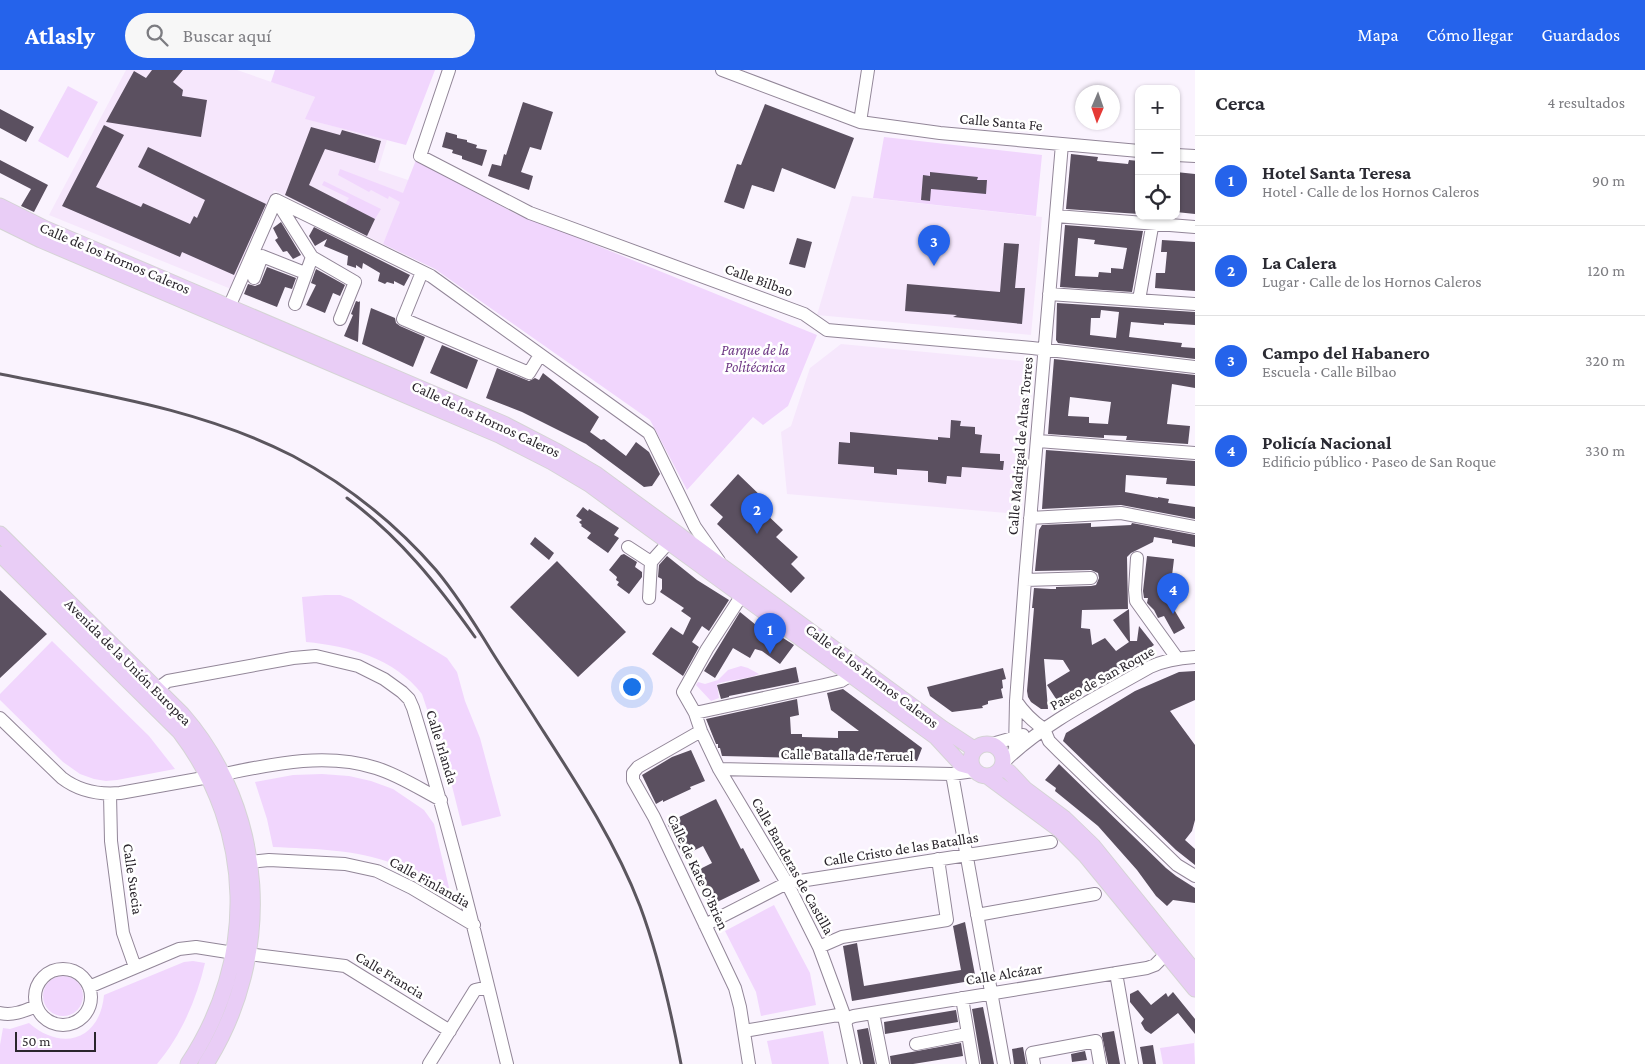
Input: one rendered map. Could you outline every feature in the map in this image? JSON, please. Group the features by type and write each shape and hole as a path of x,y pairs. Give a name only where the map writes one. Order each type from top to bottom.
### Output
{"main road":[{"name":"Calle de los Hornos Caleros","path":"0,206 46,229 504,424 596,474 742,595 936,737 961,764 978,771 1060,830 1086,856 1195,989"},
{"name":"Calle de los Hornos Caleros","path":"0,220 41,240 499,435 552,462 590,484 679,544 722,565 974,750"},
{"name":"Avenida de la Unión Europea","path":"0,534 157,689 191,724 207,746 236,862 241,954 236,1003 206,1064"},
{"name":"Avenida de la Unión Europea","path":"0,554 180,732 216,776 240,814 250,862 252,921 241,954 217,1011 205,1037 188,1064"},
{"path":"985,744 992,744 998,748 1002,755 1002,766 995,774 978,771 970,758 974,750 985,744"},
{"path":"1002,766 1025,789 1064,818 1093,846 1194,968"}],"street":[{"name":"Calle Bilbao","path":"450,70 420,156 530,212 804,314 827,330 1045,350 1195,368"},
{"name":"Calle Santa Fe","path":"722,70 860,122 940,133 1135,151"},
{"path":"860,122 868,70"},
{"name":"Calle Madrigal de Altas Torres","path":"1016,744 1016,701 1025,580 1062,144"},
{"path":"1180,155 1195,156"},
{"path":"276,200 312,257 355,282 340,319"},
{"path":"276,200 431,276 649,433 695,527 722,565"},
{"path":"229,307 276,200"},
{"path":"1056,216 1135,219"},
{"path":"1139,300 1154,220 1195,227"},
{"path":"254,278 262,256 305,273"},
{"path":"295,304 312,257"},
{"path":"422,272 403,320 529,373 540,355"},
{"path":"1049,294 1195,304"},
{"path":"1038,441 1195,453"},
{"path":"1030,518 1121,513 1195,527"},
{"path":"651,562 679,544 695,527"},
{"path":"628,547 651,562"},
{"name":"Paseo de San Roque","path":"1137,558 1134,590 1136,601 1177,658"},
{"path":"649,598 651,562"},
{"path":"1025,580 1091,578"},
{"name":"Calle Banderas de Castilla","path":"742,595 707,649 683,692 695,713 701,731 719,768 787,883 819,947 845,1020 854,1064"},
{"name":"Calle Irlanda","path":"157,689 168,681 304,657 327,658 358,666 394,686 408,699 416,717 441,800 474,925 507,1064"},
{"name":"Paseo de San Roque","path":"992,744 1016,744 1162,661 1195,657"},
{"path":"695,713 841,681 851,675"},
{"name":"Paseo de San Roque","path":"1016,701 1028,717 1044,729"},
{"path":"0,718 70,784 87,791 110,794 298,760 339,761 376,767 441,800"},
{"path":"1044,729 1049,741 1066,758 1177,865 1195,876"},
{"name":"Calle de Kate O'Brien","path":"701,731 638,767 633,773 633,780 654,817 734,988 749,1064"},
{"path":"1002,766 1016,744"},
{"name":"Calle Batalla de Teruel","path":"719,768 952,774 978,771"},
{"path":"952,774 1004,1064"},
{"name":"Calle Suecia","path":"110,794 111,842 124,933 135,967"},
{"name":"Calle Cristo de las Batallas","path":"705,925 787,883 1051,842"},
{"path":"819,947 842,937 947,920 938,859"},
{"name":"Calle Finlandia","path":"250,862 269,860 345,864 377,871 412,888 474,925"},
{"path":"977,915 1095,894"},
{"name":"Calle Francia","path":"89,986 180,948 188,947 344,966 450,1030"},
{"name":"Calle Alcázar","path":"744,1031 838,1015 845,1020 850,1017 1147,968 1155,965 1166,954"},
{"path":"57,969 67,969 76,972 84,978 89,986 90,1004 86,1012 73,1023 55,1024 47,1020 36,1006 34,997 36,987 48,972 57,969"},
{"path":"1116,973 1132,1064"},
{"path":"429,1064 475,990 488,987"},
{"path":"962,998 973,1064"},
{"path":"0,1013 15,1014 36,1006"},
{"path":"874,1013 883,1064"},
{"path":"916,1044 967,1034"},
{"path":"1033,1058 1096,1042 1100,1064"}],"shaded area":[{"path":"126,70 237,70 315,97 306,119 387,140 378,170 411,181 383,244 274,190 231,289 49,215"},
{"path":"852,196 1042,217 1031,335 817,315"},
{"path":"841,344 1031,362 1018,514 787,494 781,432 791,426 810,368"}],"green space":[{"path":"275,70 435,70 406,145 305,119 315,97 271,82"},
{"path":"68,86 98,102 68,158 38,141"},
{"path":"884,137 1042,155 1036,216 873,198"},
{"name":"Parque de la Politécnica","path":"416,160 516,214 817,335 788,406 763,425 753,417 687,490 650,420 435,269 383,244 400,202 389,196 388,199 371,190 369,192 338,175 340,169 403,193"},
{"path":"324,181 381,209 375,219 345,204 349,198 322,185"},
{"path":"340,595 351,599 447,658 457,672 465,701 480,738 501,816 462,826 451,782 422,694 411,682 398,671 370,656 338,647 306,642 302,597"},
{"path":"52,641 149,736 175,769 106,781 80,774 63,762 0,700 0,694"},
{"path":"741,666 759,674 717,684 719,698 711,701 696,685 698,682 705,684 718,680 728,670"},
{"path":"322,774 349,776 371,781 393,789 424,810 434,824 451,896 409,870 379,859 334,851 273,847 267,819 255,782 293,775"},
{"path":"774,905 810,973 816,1005 761,1016 756,992 725,931"},
{"path":"184,962 205,963 198,990 181,1029 157,1064 0,1064 0,1045 3,1028 10,1029 29,1023 42,1032 54,1037 66,1039 77,1037 87,1031 95,1022 101,1010 104,995"},
{"path":"59,976 67,976 74,979 80,985 83,996 80,1007 74,1013 67,1016 59,1016 52,1013 46,1007 43,1000 43,992 46,985 52,979"},
{"path":"823,1031 829,1064 772,1064 767,1041"},
{"path":"1194,1043 1195,1064 1163,1064 1160,1048"}],"building":[{"path":"152,70 183,70 173,82 183,90 182,96 207,100 201,137 106,122 134,71 146,78"},
{"path":"523,102 553,112 541,150 530,147 521,172 533,176 529,190 488,176 492,164 501,166"},
{"path":"765,104 854,138 835,189 782,168 774,192 752,185 744,209 724,202 737,164 741,165"},
{"path":"0,109 34,127 26,142 0,128"},
{"path":"104,125 124,135 96,187 141,207 143,203 190,224 194,216 197,218 205,200 138,167 148,147 266,204 234,275 182,252 180,257 62,206"},
{"path":"311,127 340,135 342,130 381,141 375,163 325,149 309,185 375,219 367,236 285,195"},
{"path":"446,132 477,145 476,148 487,150 482,166 462,159 462,156 452,153 453,150 442,147"},
{"path":"1071,154 1098,157 1097,161 1128,164 1129,160 1135,161 1135,214 1066,209"},
{"path":"0,160 48,185 34,212 21,206 31,189 0,173"},
{"path":"930,172 978,177 977,180 987,180 986,194 931,189 930,201 921,200 923,175 930,176"},
{"path":"1180,172 1195,174 1195,214 1180,212"},
{"path":"281,222 301,255 293,259 287,251 283,252 275,240 278,238 273,228"},
{"path":"1065,225 1143,231 1132,292 1060,287","holes":["1078,238 1095,240 1094,244 1127,248 1123,269 1111,268 1111,273 1099,272 1098,277 1075,276"]},
{"path":"314,227 410,275 404,286 394,281 394,284 387,282 385,284 378,281 380,273 363,263 362,269 356,265 356,268 347,265 348,256 324,246 327,239 315,246 309,236"},
{"path":"797,238 812,242 805,268 789,264"},
{"path":"1162,240 1195,242 1195,291 1155,288 1156,273 1165,273 1167,252 1161,252"},
{"path":"1004,243 1019,244 1015,288 1025,288 1022,324 953,317 957,315 905,311 907,284 1000,292"},
{"path":"267,267 296,278 292,289 285,287 277,307 244,294 248,284 255,286 260,284"},
{"path":"316,269 345,285 340,296 333,293 325,313 306,305 316,285 311,283"},
{"path":"356,301 360,301 358,342 344,336 353,315 351,314"},
{"path":"1057,303 1195,312 1195,325 1131,322 1129,337 1182,343 1181,347 1195,348 1195,359 1058,343 1056,340","holes":["1101,310 1119,312 1116,338 1090,335 1091,318 1100,318"]},
{"path":"371,308 395,318 396,323 400,326 425,337 413,367 362,344"},
{"path":"442,345 478,360 467,389 430,373"},
{"path":"1054,359 1195,375 1195,388 1172,384 1167,424 1190,426 1188,444 1126,440 1127,436 1104,435 1104,438 1048,434","holes":["1070,397 1111,402 1108,424 1089,423 1089,417 1068,416"]},
{"path":"497,368 529,381 535,378 539,380 543,373 599,417 590,432 601,440 604,439 626,456 636,442 649,452 660,474 652,486 644,487 586,444 522,412 486,398"},
{"path":"951,420 961,421 960,426 975,427 975,434 982,435 980,453 1000,454 1000,461 1004,461 1003,470 962,467 961,477 947,476 946,484 928,482 928,471 897,469 897,475 874,473 874,467 838,464 839,442 850,443 850,432 938,440 938,437 950,438"},
{"path":"1046,450 1195,461 1195,486 1166,484 1167,478 1126,475 1125,492 1169,499 1168,503 1195,507 1195,519 1121,505 1042,509"},
{"path":"738,474 767,502 761,509 783,530 776,537 798,557 791,564 805,578 791,593 717,524 723,517 710,505"},
{"path":"583,507 619,528 614,535 619,538 608,553 587,538 591,533 581,526 579,522 582,520 576,516"},
{"path":"1091,523 1091,527 1131,525 1132,523 1195,535 1195,547 1172,543 1172,540 1154,537 1153,542 1127,557 1128,609 1082,610 1081,628 1090,629 1092,645 1105,638 1116,651 1129,642 1113,620 1129,609 1130,641 1137,641 1139,626 1154,645 1126,665 1060,705 1047,685 1070,671 1063,660 1044,659 1048,709 1041,709 1031,702 1027,691 1034,588 1056,589 1056,587 1091,586 1096,585 1099,578 1098,573 1091,570 1035,571 1039,530 1042,525"},
{"path":"535,537 554,553 549,560 530,544"},
{"path":"624,554 637,562 635,567 642,572 642,577 629,594 617,585 619,582 616,580 617,577 609,570 621,555"},
{"path":"667,556 697,580 729,600 709,631 702,626 692,642 699,647 683,676 652,654 671,627 683,635 691,618 681,611 684,608 660,592 662,589 662,579 658,577 659,565"},
{"path":"1147,556 1174,559 1169,601 1185,628 1174,634 1164,616 1158,618 1154,610 1147,603 1148,598 1144,598"},
{"path":"557,561 626,632 578,677 510,607"},
{"path":"0,590 47,634 0,678"},
{"path":"740,612 756,625 758,622 794,645 780,664 762,651 755,649 750,658 733,648 715,678 704,671"},
{"path":"796,667 799,682 721,699 717,685"},
{"path":"1003,668 1006,679 1002,680 1003,698 988,701 988,704 982,706 983,708 952,712 930,696 927,687"},
{"path":"1195,671 1195,700 1170,711 1195,745 1195,820 1192,831 1185,840 1195,849 1195,865 1176,850 1063,741 1066,733 1135,691 1179,672"},
{"path":"843,689 922,748 917,761 869,760 845,758 845,756 801,755 801,758 722,756 706,719 797,699 799,715 790,717 791,734 802,734 802,737 838,738 838,731 859,731 831,710 827,693"},
{"path":"691,750 705,781 656,804 642,775 672,757"},
{"path":"1059,764 1166,868 1195,888 1195,903 1173,900 1167,906 1156,896 1137,870 1098,826 1055,791 1056,788 1045,780"},
{"path":"716,799 741,849 743,848 760,881 711,905 694,872 712,863 703,846 683,856 667,823"},
{"path":"965,922 976,980 852,1001 843,946 857,943 864,986 961,970 953,926"},
{"path":"1138,990 1151,1005 1166,993 1168,997 1173,992 1195,1019 1195,1034 1178,1013 1151,1034 1145,1030 1141,1023 1144,1019 1130,1002 1130,994"},
{"path":"983,1007 994,1064 981,1064 972,1009"},
{"path":"956,1010 958,1022 885,1034 884,1022"},
{"path":"868,1028 875,1064 863,1064 857,1030"},
{"path":"1114,1031 1120,1064 1108,1064 1102,1033"},
{"path":"961,1043 963,1056 913,1064 891,1064 890,1056"},
{"path":"1153,1045 1156,1064 1143,1064 1140,1047"},
{"path":"1023,1047 1026,1064 1014,1064 1012,1049"},
{"path":"1085,1051 1087,1060 1072,1062 1071,1054"}],"railway":[{"path":"0,374 150,405 223,426 258,440 313,467 351,493 387,521 421,553 444,580 472,620 580,790 619,858 640,906 659,964 681,1064"},
{"path":"347,498 384,528 417,562 475,637"}],"place":[{"name":"Campo del Habanero","path":"934,266"},
{"name":"La Calera","path":"757,534"},
{"name":"Policía Nacional","path":"1173,614"},
{"name":"Hotel Santa Teresa","path":"770,654"}]}
